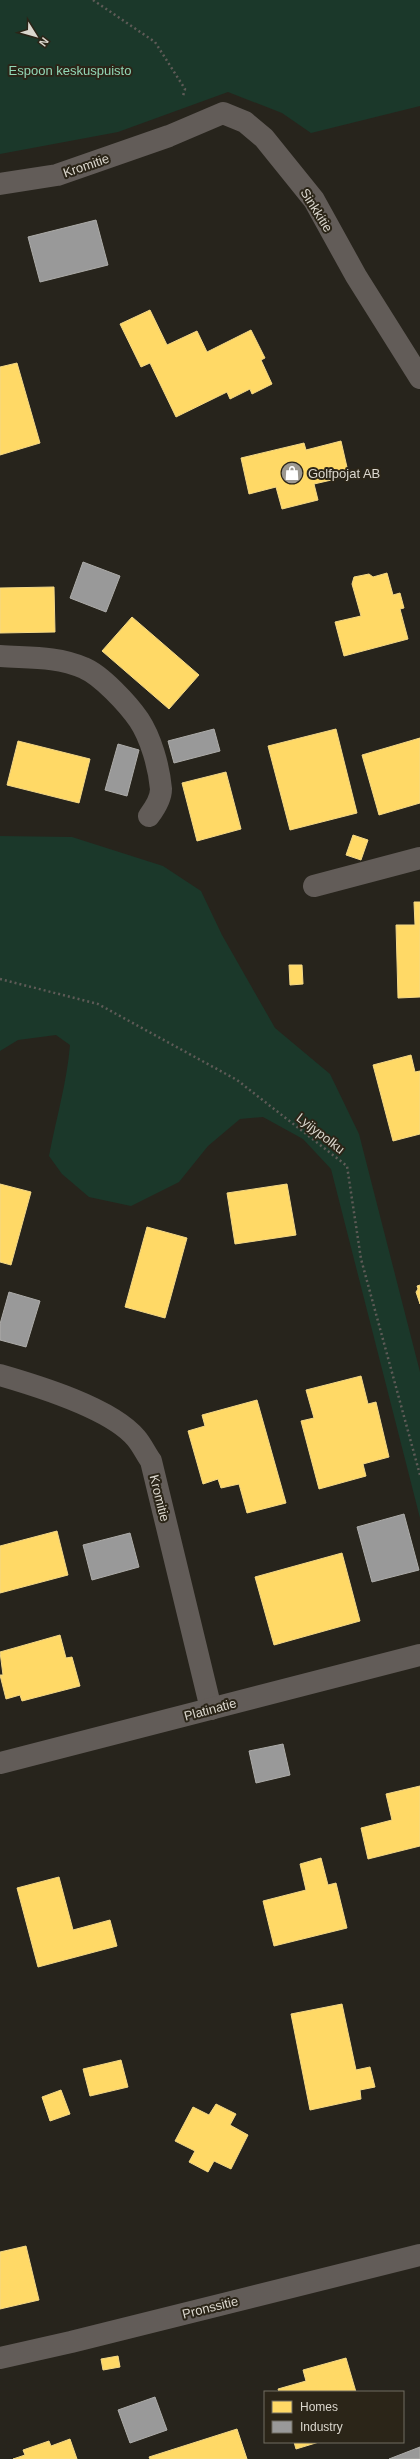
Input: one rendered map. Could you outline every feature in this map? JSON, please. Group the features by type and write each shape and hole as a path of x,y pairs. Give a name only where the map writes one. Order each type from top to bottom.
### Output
{"street":[{"name":"Sinkkitie","path":"169,136 223,113 245,122 264,138 314,200 356,276 420,378"},
{"name":"Kromitie","path":"0,184 57,175 169,136"},
{"path":"0,656 62,660 86,668 106,683 138,720 152,748 161,790 157,805 149,816"},
{"path":"314,886 420,858"},
{"name":"Kromitie","path":"0,1375 53,1390 115,1420 136,1438 151,1461 211,1709"},
{"name":"Platinatie","path":"0,1763 420,1655"},
{"name":"Pronssitie","path":"0,2358 71,2342 420,2255"}],"path":[{"path":"93,0 155,42 186,89 169,136"},
{"name":"Lyijypolku","path":"0,979 98,1004 237,1080 347,1166 361,1259 420,1475"}],"green space":[{"name":"Espoon keskuspuisto","path":"0,0 420,0 420,106 311,133 282,113 228,92 118,132 0,154"},
{"path":"0,836 72,837 163,866 201,891 222,935 275,1028 330,1074 359,1134 420,1372 420,1518 331,1169 303,1139 263,1117 240,1119 208,1146 179,1182 131,1206 89,1197 62,1174 49,1156 64,1087 70,1045 56,1035 18,1040 0,1051"}],"building: Homes":[{"path":"150,310 167,345 197,331 207,352 251,330 265,358 261,360 272,384 252,394 250,389 230,399 227,392 176,417 150,363 141,367 120,324"},
{"path":"17,363 40,443 0,455 0,367"},
{"path":"341,441 349,476 314,484 318,500 282,509 276,487 249,494 241,458 304,443 306,450"},
{"path":"387,573 393,595 400,593 404,608 400,609 408,639 344,656 335,622 361,616 352,584 354,577 369,574 373,577"},
{"path":"54,587 55,632 0,633 0,588"},
{"path":"132,617 199,675 169,709 102,651"},
{"path":"336,729 357,813 290,830 268,746"},
{"path":"420,738 420,803 379,815 362,755"},
{"path":"18,741 90,759 79,803 7,785"},
{"path":"226,772 241,829 197,841 182,783"},
{"path":"353,835 368,840 361,860 346,855"},
{"path":"414,902 420,902 420,997 398,998 396,925 415,925"},
{"path":"289,965 302,965 303,984 290,985"},
{"path":"411,1055 415,1072 420,1071 420,1134 393,1141 373,1065"},
{"path":"0,1184 31,1192 11,1265 0,1262"},
{"path":"287,1184 296,1235 235,1244 227,1193"},
{"path":"147,1227 187,1238 165,1318 125,1307"},
{"path":"420,1285 420,1304 416,1292 418,1289 417,1286"},
{"path":"361,1376 368,1404 376,1402 389,1457 363,1464 366,1476 319,1489 301,1421 314,1418 306,1390"},
{"path":"257,1400 286,1503 247,1513 239,1484 221,1488 218,1479 203,1484 188,1431 205,1426 202,1415"},
{"path":"57,1531 68,1575 0,1593 0,1546"},
{"path":"342,1553 360,1621 274,1645 255,1577"},
{"path":"60,1635 66,1658 72,1657 80,1686 22,1701 20,1695 6,1699 0,1675 3,1675 0,1652"},
{"path":"420,1786 420,1846 368,1859 361,1828 392,1820 386,1794"},
{"path":"321,1858 328,1885 336,1883 347,1928 274,1946 263,1901 306,1890 300,1864"},
{"path":"59,1877 73,1930 110,1920 117,1946 38,1967 17,1888"},
{"path":"342,2004 356,2070 370,2067 375,2087 360,2090 361,2099 310,2110 291,2014"},
{"path":"121,2060 128,2087 90,2096 83,2069"},
{"path":"61,2090 70,2114 50,2121 42,2097"},
{"path":"216,2104 236,2114 230,2125 248,2135 231,2169 214,2161 208,2172 189,2162 195,2151 175,2141 193,2107 209,2115"},
{"path":"26,2246 39,2300 0,2309 0,2252"},
{"path":"118,2356 120,2367 103,2370 101,2359"},
{"path":"346,2358 356,2391 279,2391 278,2389 306,2381 303,2370"},
{"path":"237,2429 247,2459 150,2459 149,2457"},
{"path":"70,2439 77,2459 13,2459 25,2455 23,2450 49,2441 51,2446"},
{"path":"294,2443 316,2443 296,2449"}],"building: Industry":[{"path":"96,220 108,265 40,282 28,237"},
{"path":"83,562 120,576 106,612 70,598"},
{"path":"214,729 220,751 174,763 168,741"},
{"path":"118,744 139,750 127,796 105,790"},
{"path":"9,1292 40,1301 26,1347 0,1340 0,1324"},
{"path":"404,1514 419,1570 372,1582 357,1527"},
{"path":"130,1533 139,1567 92,1580 83,1545"},
{"path":"283,1744 290,1775 256,1783 249,1751"},
{"path":"155,2397 167,2430 130,2443 118,2410"},
{"path":"420,2447 420,2459 389,2459"}],"place":[{"name":"Golfpojat AB","path":"292,473"}]}
